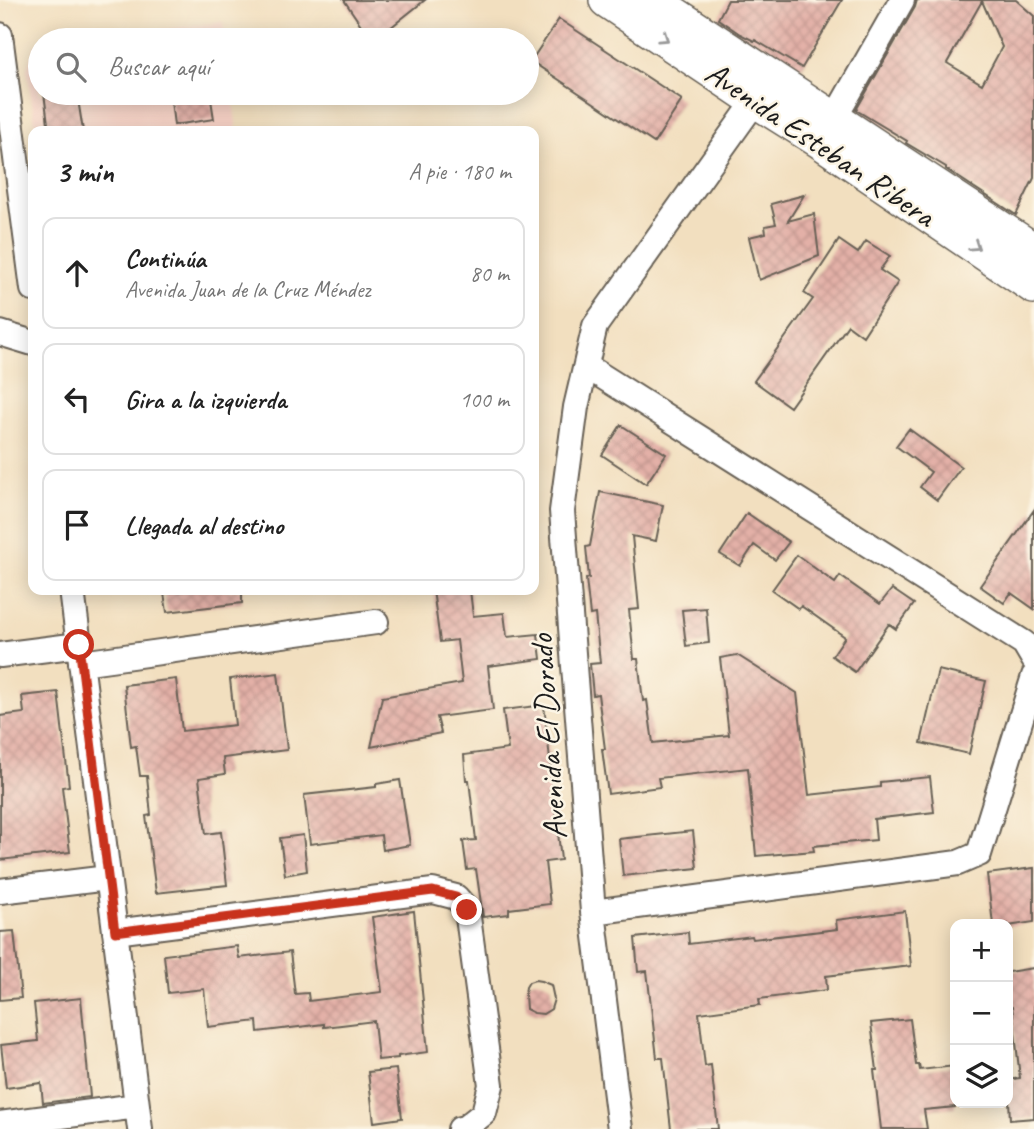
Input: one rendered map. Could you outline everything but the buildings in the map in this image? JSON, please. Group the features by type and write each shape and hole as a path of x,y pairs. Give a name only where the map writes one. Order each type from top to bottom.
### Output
{"main road":[{"name":"Avenida Esteban Ribera","path":"607,0 756,100 827,130 1034,251"},
{"name":"Avenida Esteban Ribera","path":"653,0 1034,286"}],"street":[{"path":"827,130 902,0"},
{"path":"0,35 28,251"},
{"name":"Avenida El Dorado","path":"620,1129 593,912 562,511 576,407 595,326 756,100"},
{"path":"0,333 28,341"},
{"path":"586,366 1024,643 1034,660"},
{"path":"0,1124 138,1117 73,595"},
{"path":"0,655 80,654 376,622"},
{"path":"593,912 958,863 979,854 1034,676"},
{"path":"0,891 108,878"},
{"path":"115,932 433,891 456,897 467,910 491,1085 484,1113 460,1129"}],"shaded area":[{"path":"223,22 224,28 174,28"},
{"path":"32,105 234,105 236,126 35,126"}],"route":[{"path":"79,645 115,932 433,891 456,897 467,910"}]}
